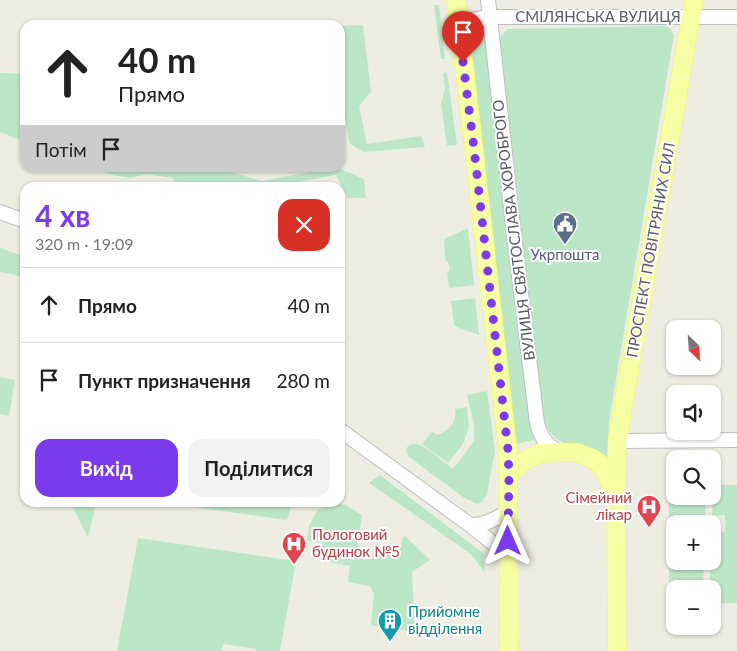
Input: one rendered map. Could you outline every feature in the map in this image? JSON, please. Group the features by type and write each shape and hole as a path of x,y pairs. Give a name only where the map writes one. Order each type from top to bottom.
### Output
{"main road":[{"name":"ВУЛИЦЯ СВЯТОСЛАВА ХОРОБРОГО","path":"456,0 508,450 509,651"},
{"name":"ПРОСПЕКТ ПОВІТРЯНИХ СИЛ","path":"616,651 617,441 693,9"},
{"path":"509,476 524,461 541,453 576,452 594,459 604,469 616,500"}],"street":[{"name":"ВУЛИЦЯ СВЯТОСЛАВА ХОРОБРОГО","path":"488,0 537,423 547,444 558,452"},
{"name":"СМІЛЯНСЬКА ВУЛИЦЯ","path":"459,22 490,17 693,9 737,17"},
{"path":"0,212 20,220"},
{"path":"345,434 470,525 509,556"},
{"path":"617,441 737,440"},
{"path":"470,525 484,524 508,512"}],"green space":[{"path":"434,5 439,5 445,59 441,59"},
{"path":"363,25 371,92 359,106 367,144 421,136 425,147 364,152 350,144 345,118 345,26"},
{"path":"665,26 670,28 674,35 609,421 608,457 586,446 559,441 543,421 499,40 508,29"},
{"path":"482,30 488,37 534,440 516,444 471,40 472,34"},
{"path":"447,72 457,145 447,146 441,103 445,89 443,73"},
{"path":"0,73 20,74 20,140 0,132"},
{"path":"345,171 364,179 366,198 348,198 345,192 345,182 340,182 336,175 298,182 174,182 173,178 146,174 131,178 105,172 230,172 262,181 311,172"},
{"path":"468,228 474,285 449,288 447,273 450,270 448,262 445,260 444,239"},
{"path":"0,248 20,255 20,276 0,272"},
{"path":"475,298 479,335 454,326 451,301"},
{"path":"0,377 15,380 9,416 0,414"},
{"path":"487,391 495,451 487,494 482,502 477,504 463,497 409,457 406,451 410,445 420,445 453,469 474,441 474,424 467,395"},
{"path":"467,407 469,427 463,444 448,463 422,444 432,432 438,435 452,425 455,418 455,409"},
{"path":"380,475 483,553 485,573 471,554 369,483"},
{"path":"721,485 737,485 737,603 721,603 721,580 710,580 710,570 721,570 721,532 725,532 725,515 712,515 712,505 721,505"},
{"path":"345,505 362,515 358,544 362,556 398,554 404,535 430,560 412,572 415,632 371,625 374,594 370,586 348,582 350,566 320,560 324,543 307,541 309,526 317,510 324,507 345,507"},
{"path":"669,505 705,505 705,515 669,515"},
{"path":"73,507 95,507 88,538"},
{"path":"194,507 291,507 287,520"},
{"path":"138,538 296,561 280,651 256,651 256,649 223,644 222,651 117,651"},
{"path":"669,570 704,570 703,580 669,580"}],"place":[{"name":"Укрпошта","path":"565,245"},
{"name":"Сімейний лікар","path":"649,528"},
{"name":"Пологовий будинок №5","path":"294,565"},
{"name":"Прийомне відділення","path":"390,642"}],"route":[{"path":"463,62 508,450 508,541"}]}
